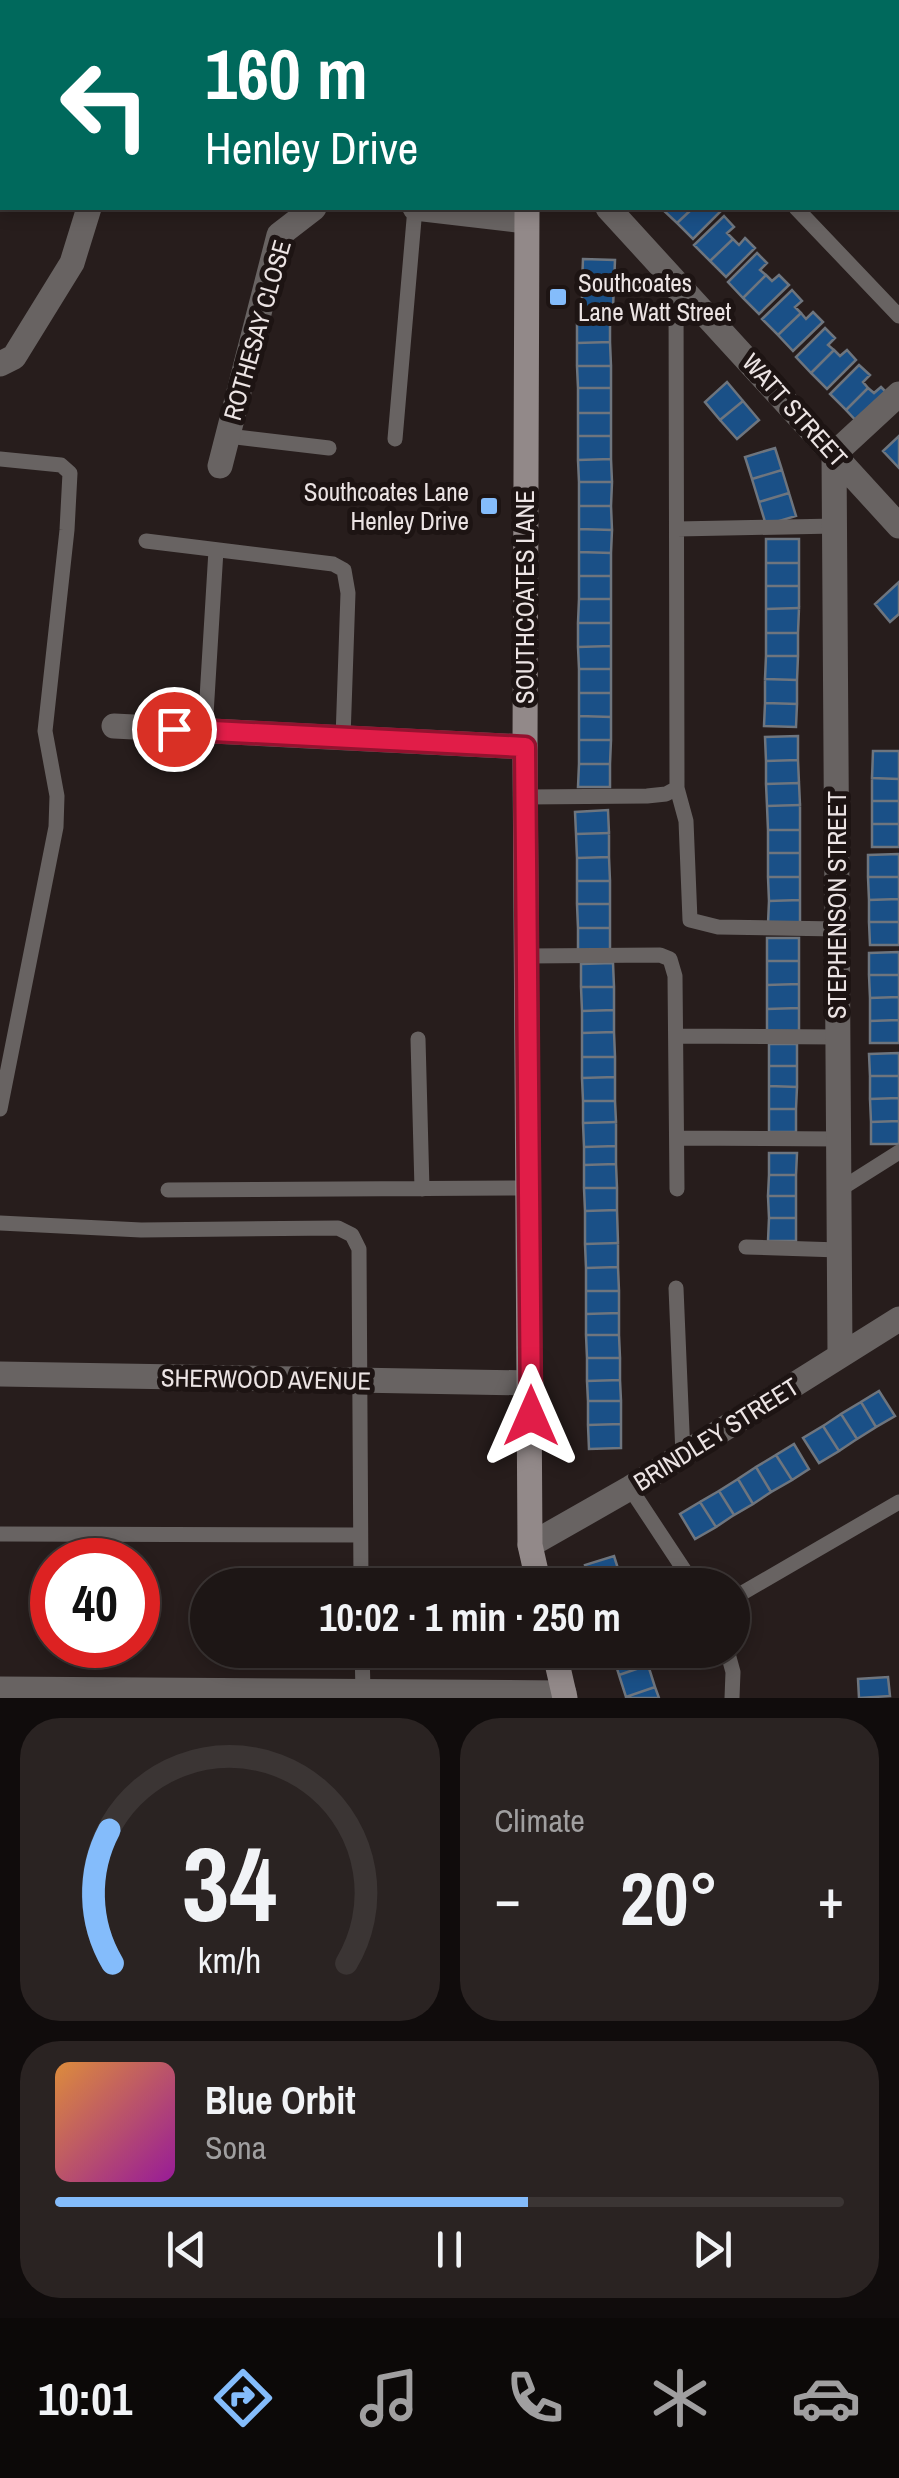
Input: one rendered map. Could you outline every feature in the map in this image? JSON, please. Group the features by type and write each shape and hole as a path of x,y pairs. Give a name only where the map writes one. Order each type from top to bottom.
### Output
{"street":[{"path":"0,364 14,357 72,262 89,210"},
{"name":"ROTHESAY CLOSE","path":"220,466 279,235 311,210"},
{"path":"452,210 526,214"},
{"name":"WATT STREET","path":"610,210 899,526"},
{"name":"SOUTHCOATES LANE","path":"526,214 530,1545 536,1568"},
{"path":"834,454 899,394"},
{"name":"STEPHENSON STREET","path":"834,454 840,1356"},
{"path":"114,726 525,747"},
{"name":"BRINDLEY STREET","path":"530,1545 630,1488 899,1320"},
{"name":"SHERWOOD AVENUE","path":"0,1374 531,1383"},
{"path":"0,1689 564,1696 558,1668"}],"lane":[{"path":"395,439 415,210"},
{"path":"798,210 899,316"},
{"path":"676,278 677,788 686,821 690,920 718,928 838,929"},
{"path":"228,436 329,448"},
{"path":"0,460 61,465 70,473 70,488 45,731 57,796 56,826 0,1109"},
{"path":"677,530 835,526"},
{"path":"146,541 333,564 344,570 348,594 344,738"},
{"path":"204,731 216,550"},
{"path":"526,797 647,796 677,788"},
{"path":"528,956 660,955 670,959 676,976 677,1189"},
{"path":"676,1036 838,1037"},
{"path":"418,1038 422,1189"},
{"path":"676,1138 838,1139"},
{"path":"839,1190 899,1152"},
{"path":"168,1190 529,1188"},
{"path":"0,1223 141,1230 338,1228 352,1235 359,1249 361,1568"},
{"path":"746,1247 840,1250"},
{"path":"676,1288 682,1454"},
{"path":"630,1488 683,1568"},
{"path":"750,1589 899,1502"},
{"path":"0,1534 360,1535"},
{"path":"362,1668 363,1692"},
{"path":"732,1668 732,1698"}],"building":[{"path":"663,210 691,210 677,223"},
{"path":"691,210 722,210 693,239 677,223"},
{"path":"724,216 734,227 727,233 733,239 710,261 694,245"},
{"path":"745,238 755,248 726,277 710,261 733,239 739,245"},
{"path":"757,253 767,263 760,270 766,275 743,298 728,282"},
{"path":"583,259 615,260 614,284 582,283"},
{"path":"766,275 772,281 779,275 789,285 759,314 743,298"},
{"path":"582,283 614,284 613,308 582,307"},
{"path":"792,290 802,301 795,307 801,313 778,335 762,319"},
{"path":"813,312 823,322 793,351 778,335 801,313 806,319"},
{"path":"577,319 610,319 610,342 577,343"},
{"path":"825,328 835,338 828,345 834,350 811,373 796,357"},
{"path":"610,342 611,366 577,366 577,343"},
{"path":"834,350 840,356 847,350 856,360 827,389 811,373"},
{"path":"859,365 870,375 863,382 868,388 846,410 830,394"},
{"path":"577,366 611,366 611,388 578,388"},
{"path":"727,382 743,401 720,420 705,402"},
{"path":"881,387 891,397 861,426 846,410 868,388 874,393"},
{"path":"578,388 611,388 611,413 578,413"},
{"path":"743,401 759,420 737,439 720,420"},
{"path":"578,413 611,413 611,436 578,436"},
{"path":"578,436 611,436 611,459 578,460"},
{"path":"899,436 899,468 883,451"},
{"path":"775,448 782,470 752,479 745,457"},
{"path":"611,459 612,482 579,482 578,460"},
{"path":"782,470 789,493 759,502 752,479"},
{"path":"579,482 612,482 611,506 579,506"},
{"path":"789,493 796,516 766,525 759,502"},
{"path":"579,506 611,506 612,530 579,529"},
{"path":"579,529 612,530 611,553 579,552"},
{"path":"766,539 799,539 799,563 766,563"},
{"path":"579,552 611,553 611,576 579,576"},
{"path":"766,563 799,563 799,586 766,586"},
{"path":"579,576 611,576 611,599 579,599"},
{"path":"899,582 899,614 890,622 875,604"},
{"path":"766,586 799,586 799,608 766,609"},
{"path":"579,599 611,599 611,623 578,623"},
{"path":"799,608 798,633 766,633 766,609"},
{"path":"578,623 611,623 611,646 578,647"},
{"path":"766,633 798,633 798,656 766,656"},
{"path":"611,646 611,669 579,669 578,647"},
{"path":"766,656 798,656 797,680 765,679"},
{"path":"579,669 611,669 611,693 579,693"},
{"path":"765,679 797,680 797,704 765,703"},
{"path":"579,693 611,693 611,717 579,716"},
{"path":"765,703 797,704 796,727 764,726"},
{"path":"579,716 611,717 611,740 579,740"},
{"path":"798,736 798,760 766,761 765,737"},
{"path":"579,740 611,740 610,764 579,764"},
{"path":"873,751 899,751 899,779 872,778"},
{"path":"798,760 799,783 766,784 766,761"},
{"path":"579,764 610,764 610,787 578,787"},
{"path":"872,778 899,779 899,801 872,801"},
{"path":"799,783 800,805 767,806 766,784"},
{"path":"872,801 899,801 899,824 872,824"},
{"path":"800,805 800,830 768,830 767,806"},
{"path":"608,810 609,833 576,834 575,812"},
{"path":"872,824 899,824 899,847 872,847"},
{"path":"768,830 800,830 800,853 768,853"},
{"path":"609,833 609,857 577,858 576,834"},
{"path":"768,853 800,853 800,877 768,877"},
{"path":"899,854 899,877 868,877 868,855"},
{"path":"609,857 610,881 577,881 577,858"},
{"path":"768,877 800,877 800,900 769,901"},
{"path":"868,877 899,877 899,899 869,900"},
{"path":"577,881 610,881 610,904 577,904"},
{"path":"899,899 899,922 869,922 869,900"},
{"path":"800,900 800,924 768,924 769,901"},
{"path":"577,904 610,904 610,928 578,928"},
{"path":"869,922 899,922 899,945 870,945"},
{"path":"578,928 610,928 610,951 578,951"},
{"path":"767,938 799,938 799,961 767,961"},
{"path":"899,952 899,975 869,975 869,953"},
{"path":"767,961 799,961 799,984 767,985"},
{"path":"613,963 614,987 581,987 581,964"},
{"path":"869,975 899,975 899,997 870,998"},
{"path":"799,984 799,1008 767,1009 767,985"},
{"path":"581,987 614,987 614,1010 582,1011"},
{"path":"899,997 899,1020 870,1021 870,998"},
{"path":"799,1008 799,1031 767,1032 767,1009"},
{"path":"614,1010 614,1032 582,1033 582,1011"},
{"path":"899,1020 899,1043 870,1043 870,1021"},
{"path":"614,1032 615,1057 582,1057 582,1033"},
{"path":"769,1044 797,1044 797,1066 769,1066"},
{"path":"899,1053 899,1076 870,1076 869,1054"},
{"path":"582,1057 615,1057 615,1077 582,1078"},
{"path":"769,1066 797,1066 797,1087 769,1086"},
{"path":"870,1076 899,1076 899,1098 870,1099"},
{"path":"615,1077 615,1101 583,1101 582,1078"},
{"path":"769,1086 797,1087 796,1109 769,1109"},
{"path":"899,1098 899,1121 871,1122 870,1099"},
{"path":"583,1101 615,1101 616,1122 583,1123"},
{"path":"769,1109 796,1109 796,1132 769,1132"},
{"path":"899,1121 899,1144 871,1144 871,1122"},
{"path":"616,1122 616,1146 584,1147 583,1123"},
{"path":"616,1146 616,1164 584,1165 584,1147"},
{"path":"769,1153 797,1153 796,1175 769,1175"},
{"path":"616,1164 617,1188 584,1188 584,1165"},
{"path":"769,1175 796,1175 796,1196 768,1196"},
{"path":"584,1188 617,1188 617,1210 585,1211"},
{"path":"768,1196 796,1196 796,1218 769,1218"},
{"path":"617,1210 618,1243 585,1244 585,1211"},
{"path":"769,1218 796,1218 796,1241 768,1241"},
{"path":"618,1243 618,1267 586,1268 585,1244"},
{"path":"618,1267 619,1291 586,1291 586,1268"},
{"path":"586,1291 619,1291 619,1313 586,1314"},
{"path":"619,1313 619,1335 586,1335 586,1314"},
{"path":"586,1335 619,1335 620,1358 587,1358"},
{"path":"587,1358 620,1358 620,1380 587,1381"},
{"path":"620,1380 621,1401 588,1401 587,1381"},
{"path":"879,1391 895,1416 876,1427 861,1402"},
{"path":"588,1401 621,1401 621,1424 588,1425"},
{"path":"861,1402 876,1427 857,1439 841,1414"},
{"path":"841,1414 857,1439 839,1451 823,1426"},
{"path":"621,1424 621,1448 589,1449 588,1425"},
{"path":"823,1426 839,1451 819,1463 803,1438"},
{"path":"794,1444 809,1469 792,1480 776,1455"},
{"path":"776,1455 792,1480 771,1492 756,1467"},
{"path":"756,1467 771,1492 753,1504 738,1479"},
{"path":"738,1479 753,1504 734,1515 719,1491"},
{"path":"719,1491 734,1515 716,1527 700,1502"},
{"path":"700,1502 716,1527 695,1539 680,1514"},
{"path":"614,1556 618,1568 586,1568 585,1565"},
{"path":"617,1668 639,1668 619,1675"},
{"path":"649,1668 655,1687 626,1697 619,1675"},
{"path":"888,1677 890,1696 859,1698 858,1679"},
{"path":"655,1687 659,1698 626,1698 626,1697"}],"place":[{"name":"Southcoates Lane Watt Street","path":"558,297"},
{"name":"Southcoates Lane Henley Drive","path":"489,506"}],"route":[{"path":"174,729 525,747 531,1416"}]}
